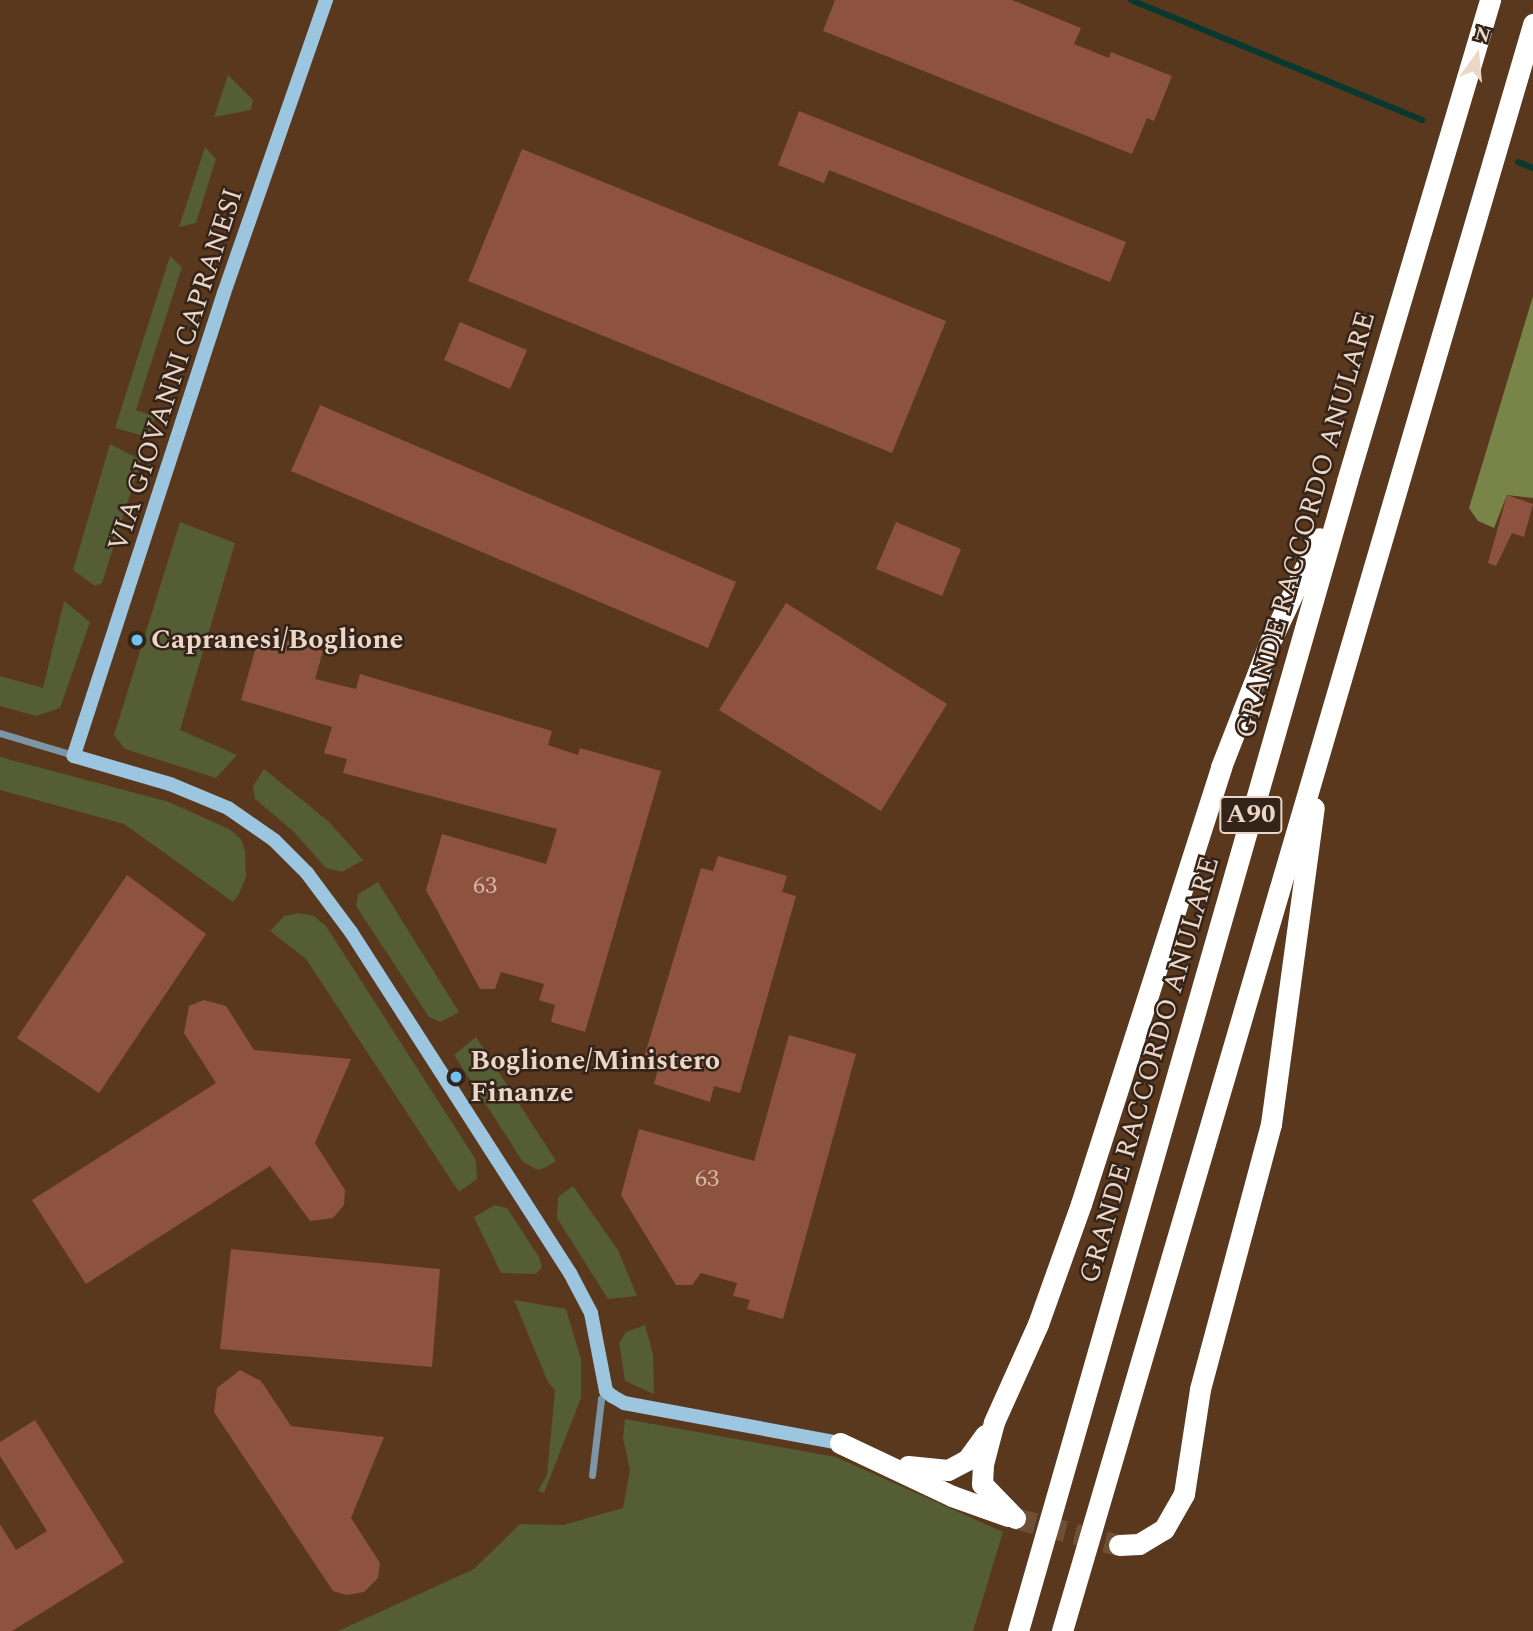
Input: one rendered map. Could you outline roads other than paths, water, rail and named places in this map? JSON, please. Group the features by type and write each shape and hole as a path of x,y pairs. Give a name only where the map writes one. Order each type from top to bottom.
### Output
{"highway":[{"name":"GRANDE RACCORDO ANULARE","path":"1018,1631 1346,481 1490,0"},
{"name":"A90","path":"1062,1631 1533,24"},
{"path":"840,1443 964,1501 1014,1518 982,1484 983,1464 994,1422 1038,1324 1081,1204 1221,767 1269,644 1346,481"},
{"path":"1119,1545 1139,1544 1164,1529 1184,1494 1200,1389 1271,1124 1324,734"},
{"path":"840,1443 937,1472 967,1460 994,1422"}],"street":[{"name":"VIA GIOVANNI CAPRANESI","path":"74,756 224,293 326,0"},
{"path":"0,733 221,805 274,840 307,873 351,932 570,1272 591,1312 606,1391 624,1403 840,1443"},
{"path":"593,1475 601,1398 606,1391"}],"waterway":[{"path":"1131,0 1422,120"},
{"path":"1518,162 1533,168"}],"tunnel":[{"path":"1015,1518 1119,1545"}],"place":[{"name":"Capranesi/Boglione","path":"137,640"},
{"name":"Boglione/Ministero Finanze","path":"456,1077"}]}
